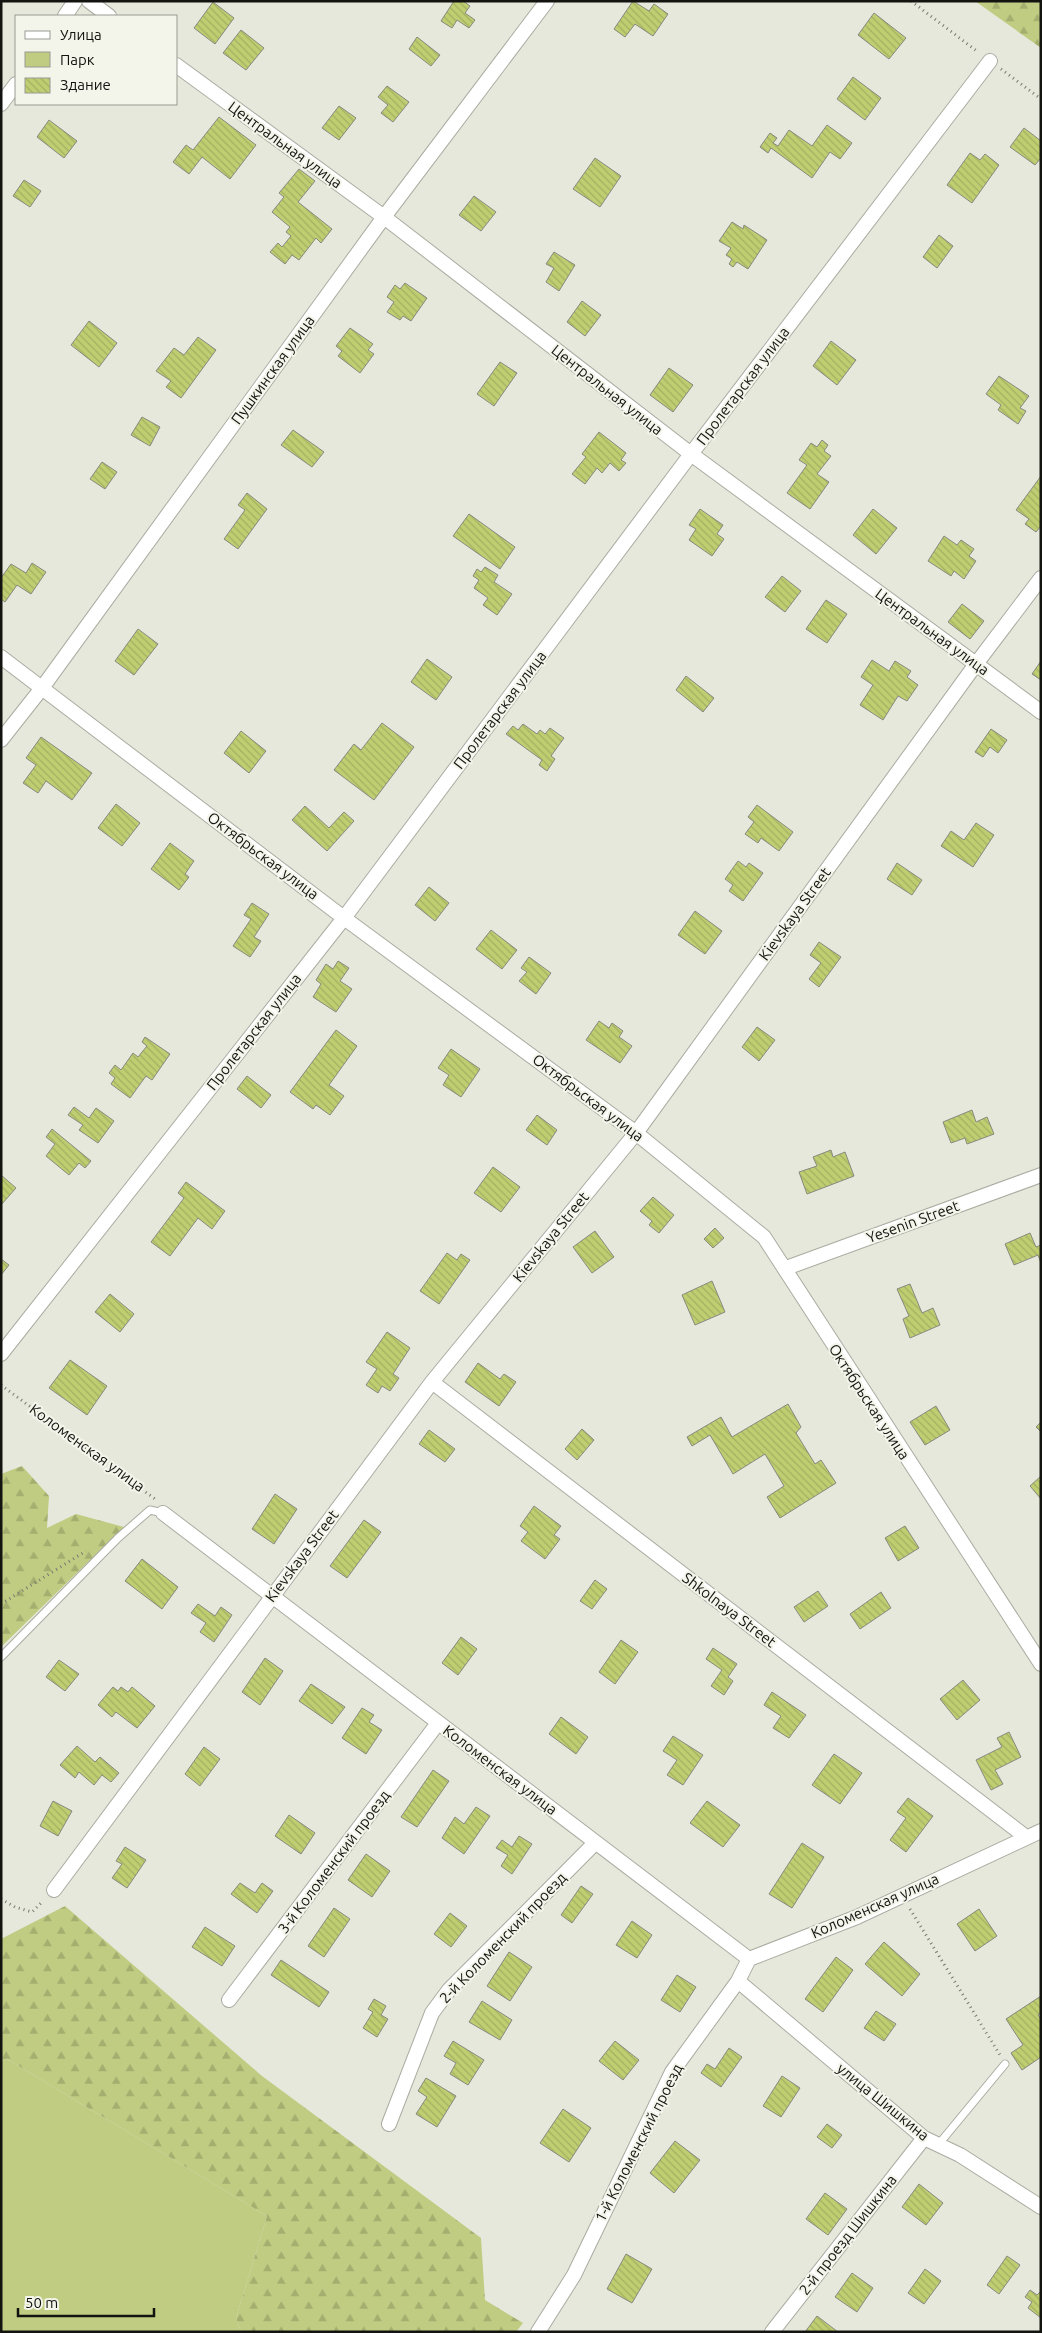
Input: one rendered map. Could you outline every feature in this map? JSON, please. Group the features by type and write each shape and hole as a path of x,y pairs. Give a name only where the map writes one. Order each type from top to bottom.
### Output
{"street":[{"path":"66,15 75,1"},
{"path":"89,1 109,15"},
{"name":"Пушкинская улица","path":"1,740 42,688 384,217 547,1"},
{"name":"Пролетарская улица","path":"1,1354 344,918 691,454 990,61"},
{"name":"Центральная улица","path":"178,66 384,217 691,454 1041,712"},
{"path":"1,104 15,85"},
{"name":"Kievskaya Street","path":"54,1890 432,1382 636,1133 976,664 1041,578"},
{"name":"Октябрьская улица","path":"1,657 344,918 636,1133 764,1237 786,1268 805,1304 1041,1664"},
{"name":"Yesenin Street","path":"786,1268 1041,1175"},
{"name":"Shkolnaya Street","path":"432,1382 1026,1837"},
{"name":"Коломенская улица","path":"163,1513 594,1843 749,1959 857,1917 1041,1831"},
{"name":"3-й Коломенский проезд","path":"229,2000 438,1723"},
{"name":"2-й Коломенский проезд","path":"388,2124 432,2013 449,1990 594,1843"},
{"name":"1-й Коломенский проезд","path":"538,2332 574,2275 672,2072 738,1981 749,1959"},
{"name":"улица Шишкина","path":"738,1981 924,2138 960,2155 1041,2207"},
{"name":"2-й проезд Шишкина","path":"772,2332 924,2138"}],"lane":[{"path":"1,1656 118,1538 150,1510 163,1513"},
{"path":"938,2144 1005,2064"}],"path":[{"name":"Коломенская улица","path":"1,1385 154,1496 163,1513"},
{"path":"1,1604 93,1547"},
{"path":"1,1899 15,1907 32,1912 54,1890"},
{"path":"902,1896 1005,2064"}],"green space":[{"path":"975,1 1041,1 1041,48"},
{"path":"22,1466 49,1496 47,1528 76,1514 124,1527 1,1647 1,1474"},
{"path":"65,1906 262,2076 481,2238 485,2300 523,2323 516,2332 241,2332 236,2318 267,2216 7,2059 1,2062 1,1939"},
{"path":"7,2059 267,2216 236,2318 241,2332 1,2332 1,2062"}],"building":[{"path":"454,1 463,1 470,6 465,13 475,20 469,28 457,20 452,28 441,21"},
{"path":"633,1 649,11 654,4 668,14 653,36 635,24 625,37 614,29"},
{"path":"213,2 234,18 215,44 194,28"},
{"path":"874,13 906,38 889,59 858,35"},
{"path":"241,30 264,48 246,70 223,53"},
{"path":"417,37 440,55 431,66 409,49"},
{"path":"853,77 881,98 865,120 837,99"},
{"path":"387,86 409,102 393,122 381,113 388,105 378,97"},
{"path":"339,106 356,118 339,140 322,128"},
{"path":"219,117 256,145 230,179 202,157 189,174 173,162 186,145 193,150"},
{"path":"49,120 77,141 64,158 37,137"},
{"path":"827,125 852,143 840,159 830,152 812,178 771,148 768,153 760,147 770,133 777,138 773,143 778,146 789,130 812,146"},
{"path":"1024,128 1041,141 1041,158 1035,165 1010,147"},
{"path":"970,153 980,160 985,154 999,165 972,203 947,185"},
{"path":"595,158 621,176 600,207 573,189"},
{"path":"299,169 315,181 298,202 332,229 321,243 316,238 299,260 292,255 285,264 270,252 278,243 282,247 291,236 286,232 290,227 272,212 284,197 279,193"},
{"path":"24,180 41,191 30,207 13,196"},
{"path":"474,196 496,212 481,231 459,215"},
{"path":"732,222 743,229 744,225 767,240 748,269 737,262 733,267 729,264 732,259 726,255 731,248 719,241"},
{"path":"939,235 953,246 937,268 923,257"},
{"path":"554,252 575,265 559,291 546,282 554,268 546,264"},
{"path":"405,283 427,298 411,321 403,316 400,320 387,312 394,302 387,297 395,285 400,289"},
{"path":"582,301 601,315 585,336 567,322"},
{"path":"89,321 117,343 99,367 71,345"},
{"path":"350,328 373,344 368,350 374,354 360,373 338,356 342,351 336,346"},
{"path":"198,337 216,350 181,398 166,387 171,381 156,371 174,348 184,355"},
{"path":"831,341 856,360 837,385 813,366"},
{"path":"500,362 517,373 494,406 477,394"},
{"path":"669,368 693,385 673,412 650,395"},
{"path":"999,376 1029,396 1020,408 1026,411 1018,424 998,410 1001,405 986,394"},
{"path":"142,417 160,427 150,446 131,435"},
{"path":"293,430 324,452 312,467 281,445"},
{"path":"599,432 626,453 621,460 626,463 619,471 610,463 602,473 597,468 585,484 572,474 586,457 582,454"},
{"path":"822,440 828,445 824,451 831,456 817,474 829,482 810,509 787,493 807,465 799,460 811,443 817,447"},
{"path":"102,462 117,472 105,489 90,479"},
{"path":"1041,476 1041,526 1036,532 1025,524 1029,519 1016,510"},
{"path":"247,493 267,509 238,549 224,539 245,510 238,505"},
{"path":"700,509 723,525 717,534 724,539 712,556 689,540 696,529 689,525"},
{"path":"873,509 897,528 876,554 853,535"},
{"path":"469,514 515,547 500,569 453,536"},
{"path":"944,536 957,545 961,540 974,549 969,556 976,561 964,579 954,571 951,576 928,561"},
{"path":"32,563 46,572 31,594 17,585 5,602 1,599 1,578 11,564 26,573"},
{"path":"485,567 498,575 494,582 512,594 497,615 483,605 488,598 474,588 479,580 473,576 477,569 481,572"},
{"path":"782,576 801,591 785,612 765,597"},
{"path":"826,600 847,614 827,643 806,629"},
{"path":"962,604 984,621 970,639 948,622"},
{"path":"138,629 158,644 134,675 115,661"},
{"path":"427,659 452,677 436,700 411,682"},
{"path":"872,660 889,671 895,661 911,671 907,677 918,685 907,701 898,696 883,720 860,705 873,685 861,677"},
{"path":"1041,661 1041,680 1032,674"},
{"path":"686,676 714,698 703,712 676,690"},
{"path":"382,723 414,747 374,800 334,770 354,744 361,750"},
{"path":"523,724 537,734 540,730 545,734 550,728 564,738 551,756 555,759 547,771 539,765 542,760 506,734 513,726 518,730"},
{"path":"991,729 1007,740 998,753 990,747 983,757 975,752"},
{"path":"241,731 266,751 249,773 224,753"},
{"path":"41,737 92,773 72,800 46,781 38,793 23,783 36,765 26,758"},
{"path":"116,804 140,823 122,846 98,828"},
{"path":"757,805 793,832 779,851 761,838 758,843 745,834 754,822 748,817"},
{"path":"305,806 329,828 344,812 354,821 327,851 292,820"},
{"path":"976,823 994,835 973,867 941,846 951,831 964,840"},
{"path":"170,843 194,861 185,874 189,877 179,890 151,869"},
{"path":"738,861 746,867 749,863 763,873 743,901 729,891 733,885 725,879"},
{"path":"897,863 922,880 912,895 887,879"},
{"path":"429,887 449,903 435,921 415,905"},
{"path":"252,903 269,914 254,937 261,941 250,957 233,946 251,919 244,915"},
{"path":"695,911 722,931 705,954 678,935"},
{"path":"491,930 517,950 502,969 476,949"},
{"path":"819,942 841,957 819,987 809,979 821,963 810,955"},
{"path":"529,957 551,973 536,994 519,981 527,972 521,968"},
{"path":"338,961 349,968 340,981 352,989 336,1012 313,997 321,984 316,980 326,964 333,969"},
{"path":"599,1021 609,1028 612,1023 623,1031 619,1037 632,1046 620,1063 586,1040"},
{"path":"757,1027 775,1040 759,1061 742,1047"},
{"path":"336,1030 357,1046 329,1085 344,1096 330,1115 316,1105 313,1109 290,1092"},
{"path":"145,1037 170,1054 152,1080 146,1076 130,1098 111,1084 115,1078 109,1073 115,1065 121,1070 133,1053 138,1057 147,1046 142,1042"},
{"path":"451,1049 480,1069 461,1097 443,1085 449,1075 438,1068"},
{"path":"247,1076 271,1095 261,1108 237,1089"},
{"path":"74,1107 89,1118 96,1108 114,1121 98,1143 79,1130 83,1125 68,1115"},
{"path":"972,1110 976,1122 987,1117 994,1134 967,1144 965,1138 951,1143 943,1122"},
{"path":"537,1115 557,1130 547,1145 526,1130"},
{"path":"52,1129 91,1161 85,1168 79,1163 69,1175 46,1156 55,1144 46,1137"},
{"path":"831,1150 833,1157 845,1152 854,1176 807,1194 799,1172 817,1166 813,1157"},
{"path":"493,1167 520,1187 501,1212 474,1193"},
{"path":"1,1175 16,1188 1,1205"},
{"path":"186,1182 225,1211 212,1229 198,1218 170,1256 151,1242 184,1198 178,1193"},
{"path":"653,1197 674,1215 659,1233 649,1225 652,1221 640,1211"},
{"path":"715,1228 724,1238 713,1248 704,1239"},
{"path":"595,1231 614,1257 592,1273 573,1247"},
{"path":"1030,1233 1036,1247 1041,1245 1041,1263 1038,1255 1014,1265 1005,1244"},
{"path":"447,1253 457,1260 461,1254 470,1260 439,1304 420,1291"},
{"path":"1,1259 9,1265 1,1275"},
{"path":"712,1281 725,1312 695,1325 682,1295"},
{"path":"910,1284 922,1313 933,1308 940,1325 910,1338 903,1319 909,1316 897,1289"},
{"path":"110,1294 134,1314 120,1332 95,1312"},
{"path":"387,1332 410,1348 393,1374 399,1378 390,1391 382,1386 378,1393 366,1385 377,1369 366,1362"},
{"path":"70,1360 107,1386 87,1415 49,1388"},
{"path":"478,1363 500,1379 504,1374 516,1382 499,1406 465,1382"},
{"path":"788,1404 801,1427 796,1433 815,1464 821,1460 836,1483 780,1518 767,1497 784,1486 765,1454 733,1474 710,1435 692,1446 687,1437 721,1417 732,1437"},
{"path":"936,1406 950,1430 925,1445 910,1422"},
{"path":"1041,1422 1041,1432 1036,1427"},
{"path":"582,1429 594,1440 577,1460 565,1449"},
{"path":"429,1430 455,1449 445,1462 419,1444"},
{"path":"1041,1476 1041,1499 1030,1486"},
{"path":"275,1494 297,1509 274,1544 252,1529"},
{"path":"534,1506 561,1526 554,1535 560,1539 545,1559 521,1541 528,1532 520,1526"},
{"path":"364,1520 381,1532 347,1578 330,1566"},
{"path":"905,1526 919,1548 898,1561 885,1538"},
{"path":"142,1559 178,1587 162,1609 125,1581"},
{"path":"595,1580 607,1589 592,1609 580,1601"},
{"path":"818,1591 828,1606 804,1622 794,1607"},
{"path":"881,1592 891,1608 860,1629 850,1614"},
{"path":"198,1604 215,1616 221,1607 232,1615 214,1642 200,1632 206,1623 191,1613"},
{"path":"461,1637 477,1649 458,1675 442,1663"},
{"path":"621,1640 638,1652 615,1684 599,1672"},
{"path":"713,1648 737,1664 728,1677 733,1681 724,1695 711,1686 722,1670 706,1659"},
{"path":"265,1658 283,1671 260,1705 242,1692"},
{"path":"59,1660 79,1674 65,1691 46,1677"},
{"path":"963,1680 980,1700 957,1720 940,1699"},
{"path":"311,1684 345,1707 332,1724 299,1701"},
{"path":"113,1687 118,1691 121,1687 128,1692 132,1687 155,1706 137,1728 116,1712 112,1717 98,1705"},
{"path":"772,1692 806,1715 789,1738 773,1728 781,1716 764,1705"},
{"path":"362,1708 374,1715 369,1722 382,1730 366,1754 342,1738"},
{"path":"561,1717 588,1737 576,1754 549,1734"},
{"path":"1009,1732 1021,1757 995,1770 1003,1784 991,1790 976,1760 1002,1747 997,1738"},
{"path":"673,1736 703,1755 683,1785 667,1775 677,1760 663,1751"},
{"path":"77,1746 95,1762 100,1757 119,1773 111,1782 102,1775 94,1785 79,1772 75,1778 60,1765"},
{"path":"204,1747 220,1759 200,1786 185,1774"},
{"path":"834,1754 862,1773 840,1804 812,1785"},
{"path":"433,1770 449,1781 417,1827 401,1817"},
{"path":"908,1798 933,1816 906,1852 890,1840 906,1818 897,1812"},
{"path":"53,1801 72,1811 58,1836 40,1826"},
{"path":"707,1801 740,1825 723,1847 690,1823"},
{"path":"476,1807 490,1816 464,1854 442,1838 455,1817 464,1824"},
{"path":"289,1815 315,1833 301,1854 275,1836"},
{"path":"519,1836 532,1844 512,1874 501,1866 508,1855 496,1848 502,1840 512,1847"},
{"path":"802,1843 824,1857 792,1908 769,1894"},
{"path":"125,1847 146,1860 127,1888 112,1878 122,1864 116,1861"},
{"path":"366,1854 390,1871 372,1897 348,1880"},
{"path":"240,1883 255,1893 262,1883 273,1891 257,1913 231,1894"},
{"path":"581,1886 593,1894 572,1923 561,1915"},
{"path":"334,1908 350,1919 324,1957 308,1946"},
{"path":"979,1909 997,1936 975,1951 957,1924"},
{"path":"450,1913 467,1926 451,1947 434,1934"},
{"path":"632,1921 652,1935 637,1958 616,1945"},
{"path":"205,1927 235,1946 222,1966 192,1947"},
{"path":"884,1942 920,1974 902,1996 865,1964"},
{"path":"509,1952 532,1967 510,2001 487,1986"},
{"path":"836,1957 853,1970 823,2012 805,1999"},
{"path":"281,1960 329,1992 319,2007 271,1975"},
{"path":"677,1975 696,1987 680,2012 661,2000"},
{"path":"1041,1996 1041,2013 1038,2015 1041,2019 1041,2057 1022,2070 1011,2053 1023,2045 1006,2019"},
{"path":"374,1999 386,2006 381,2015 388,2019 377,2037 363,2028 373,2012 368,2009"},
{"path":"482,2001 512,2020 500,2040 469,2022"},
{"path":"876,2011 896,2024 884,2041 864,2028"},
{"path":"453,2041 484,2060 468,2085 450,2074 456,2063 444,2056"},
{"path":"615,2041 639,2060 623,2080 599,2061"},
{"path":"729,2048 742,2057 721,2087 701,2073 707,2064 715,2069"},
{"path":"782,2076 800,2088 781,2117 763,2106"},
{"path":"426,2078 456,2096 437,2127 416,2114 427,2097 418,2091"},
{"path":"563,2109 591,2128 569,2162 540,2143"},
{"path":"827,2124 842,2135 832,2148 817,2137"},
{"path":"675,2141 700,2160 674,2193 650,2173"},
{"path":"919,2184 943,2203 926,2225 902,2207"},
{"path":"825,2193 847,2209 828,2235 806,2219"},
{"path":"626,2254 652,2269 632,2303 607,2289"},
{"path":"1007,2256 1020,2265 999,2294 987,2285"},
{"path":"925,2269 941,2281 924,2304 908,2293"},
{"path":"852,2273 873,2288 857,2312 835,2297"},
{"path":"1030,2290 1037,2295 1041,2291 1041,2318 1028,2308 1032,2302 1025,2297"},
{"path":"817,2316 838,2332 805,2332"}]}
